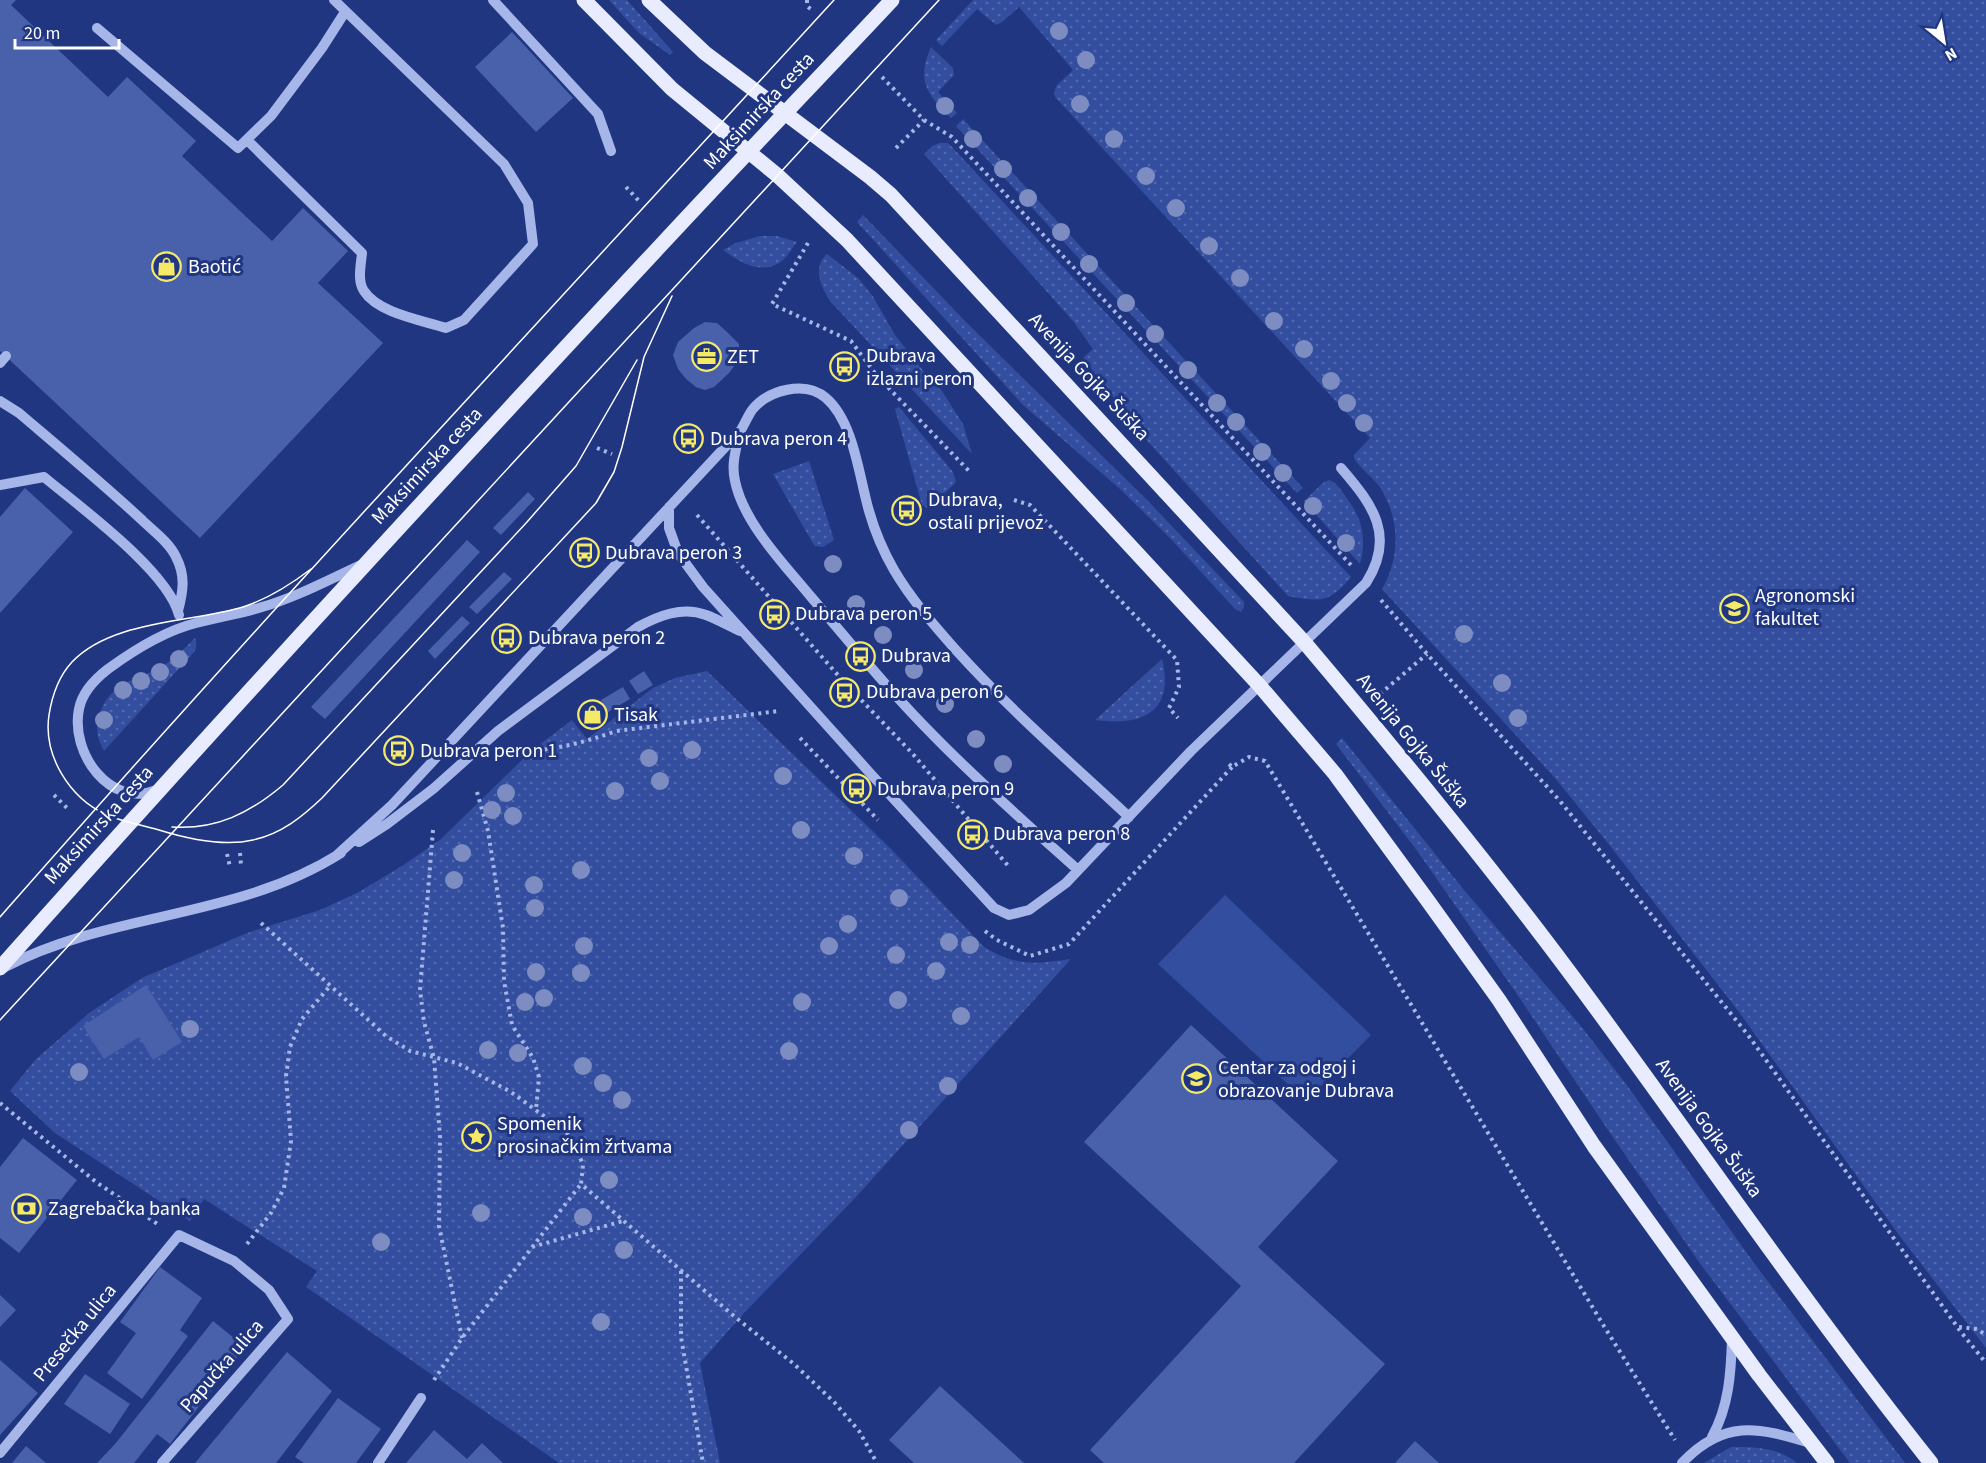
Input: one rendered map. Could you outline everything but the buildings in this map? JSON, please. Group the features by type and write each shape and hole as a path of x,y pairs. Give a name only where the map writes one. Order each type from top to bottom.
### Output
{"main road":[{"path":"584,0 672,89 814,208 847,240 1259,685 1335,774 1499,1000 1594,1146 1732,1338 1827,1463"},
{"name":"Avenija Gojka Šuška","path":"650,0 705,53 891,195 1305,643 1362,710 1589,998 1863,1378 1931,1463"},
{"name":"Maksimirska cesta","path":"0,968 159,789 366,563 892,0"}],"street":[{"path":"247,140 362,253 360,274 363,290 381,308 446,328 455,325 464,320 533,244 528,203 504,164 334,0"},
{"path":"493,0 598,114 611,151"},
{"path":"98,28 238,148 271,116 322,48 345,12"},
{"path":"336,856 392,805 741,430 753,409 771,394 792,389 811,390 825,396 838,411 848,432 880,544 913,598 983,681 1129,817"},
{"path":"0,401 19,413 130,509 169,546 176,557 183,579 183,594 178,611"},
{"path":"741,430 733,459 735,482 760,534 869,666 934,737 997,798 1078,870"},
{"path":"669,507 669,528 678,553 703,587 994,908 1009,915 1029,910 1066,883 1191,751 1366,583 1378,559 1379,532 1372,507 1361,490 1341,468"},
{"path":"0,485 44,477 136,555 154,574 178,611 181,627"},
{"path":"159,789 147,794 124,793 114,788 98,774 84,753 78,732 79,710 88,691 105,671 140,647 181,627 282,601 366,563"},
{"path":"0,968 38,950 74,938 215,905 263,891 310,872 387,824 433,789 498,731 638,627 661,615 683,612 704,614 745,634"},
{"name":"Papučka ulica","path":"162,1463 288,1318 269,1290 234,1261 178,1235"},
{"name":"Presečka ulica","path":"0,1453 178,1235"},
{"path":"1712,1437 1726,1405 1731,1373 1732,1338"},
{"path":"378,1463 421,1398"},
{"path":"1682,1463 1712,1437 1729,1432 1753,1430 1781,1434 1812,1443"}],"path":[{"path":"807,0 807,6 813,11"},
{"path":"882,77 924,120 952,137 1355,570"},
{"path":"896,148 924,120"},
{"path":"626,187 639,201"},
{"path":"808,243 772,304 851,341 877,376 969,471"},
{"path":"597,448 612,454"},
{"path":"1014,500 1030,505 1177,660 1179,687 1169,708 1178,718"},
{"path":"697,515 844,682 912,753 1010,868"},
{"path":"1378,596 1427,654 1560,801 1748,1035 1986,1363"},
{"path":"1374,699 1427,654"},
{"path":"522,753 557,749 592,740 616,730 779,711"},
{"path":"800,738 844,784"},
{"path":"1229,764 1233,767 1249,757 1265,761 1270,768 1590,1303 1670,1431"},
{"path":"477,792 488,831 503,928 504,981 512,1025 533,1058 539,1077 536,1110"},
{"path":"54,795 67,808"},
{"path":"433,830 420,990 424,1022 434,1058 440,1146 439,1226 462,1338"},
{"path":"228,854 230,867"},
{"path":"240,854 241,865"},
{"path":"261,923 386,1036 410,1051 457,1063 512,1092 567,1132 583,1165 581,1184 462,1338 421,1398"},
{"path":"234,1261 271,1213 284,1188 291,1141 286,1076 290,1047 302,1018 330,986"},
{"path":"0,1103 96,1182 150,1220 178,1235"},
{"path":"581,1184 794,1364 834,1402 859,1431 877,1463"},
{"path":"532,1248 624,1221"},
{"path":"681,1270 681,1337 703,1463"},
{"path":"1958,1327 1977,1329 1986,1335"}],"shaded area":[{"path":"609,0 627,0 673,52 670,55 639,33"},
{"name":"Agronomski fakultet","path":"973,0 1986,0 1986,1348 1899,1235 1739,1012 1611,847 1555,778 1382,589 1392,564 1396,537 1386,498 1376,482 1354,458 1354,455 1370,438 1056,98 1054,94 1056,86 1073,70 1019,7 996,25 977,9 942,46 936,40"},
{"path":"931,47 953,68 954,75 938,92 957,113 951,118 936,102 926,86 924,69"},
{"path":"963,119 1303,488 1297,493 956,126"},
{"path":"948,143 952,147 1351,577 1337,592 1324,599 1288,596 1142,435 1083,358 1093,349 1073,321 924,154 932,146"},
{"path":"863,215 967,323 1148,501 1244,602 1241,612 1235,609 1170,538 1120,489 1023,405 857,222"},
{"path":"760,236 777,236 797,242 782,261 767,267 743,263 723,250 736,243"},
{"path":"827,254 858,278 872,295 895,335 942,391 963,424 972,454 830,301 821,283 819,271 822,259"},
{"path":"899,407 953,472 956,482 927,508 922,505 895,409"},
{"path":"809,461 834,540 823,547 815,546 773,474"},
{"path":"1329,480 1341,489 1356,513 1362,529 1363,546 1360,564 1304,501"},
{"path":"195,638 194,652 104,751 97,726 99,716 109,696 125,684 163,666"},
{"path":"1162,659 1165,677 1164,692 1159,704 1151,712 1127,721 1095,720"},
{"path":"707,671 891,849 984,947 1017,961 1036,963 1071,959 855,1198 744,1313 700,1363 720,1463 559,1463 306,1287 317,1271 204,1199 190,1221 55,1133 10,1091 36,1059 89,1013 142,978 247,933 320,910 357,893 440,840 531,751 572,720 587,739 653,688 675,678"},
{"path":"1342,738 1464,890 1580,1025 1626,1084 1754,1263 1905,1463 1850,1463 1699,1262 1418,852 1336,744"},
{"path":"1225,895 1371,1035 1306,1101 1158,964"},
{"path":"1731,1447 1774,1451 1797,1463 1704,1463"}],"tram line":[{"path":"0,917 310,571 834,0"},
{"path":"0,1020 939,0"},
{"path":"311,569 295,581 252,604 130,630 89,648 72,662 63,674 54,694 48,730 50,745 61,774 81,798 119,820 206,841 230,843 273,834 307,812 596,503 614,472 644,357 672,296"},
{"path":"172,827 203,826 232,818 258,804 283,785 576,466 637,360"}],"place":[{"name":"Baotić","path":"167,267"},
{"name":"ZET","path":"706,357"},
{"name":"Dubrava izlazni peron","path":"845,367"},
{"name":"Dubrava peron 4","path":"689,439"},
{"name":"Dubrava, ostali prijevoz","path":"907,511"},
{"name":"Dubrava peron 3","path":"584,553"},
{"name":"Agronomski fakultet","path":"1734,608"},
{"name":"Dubrava peron 5","path":"774,614"},
{"name":"Dubrava peron 2","path":"507,638"},
{"name":"Dubrava","path":"860,656"},
{"name":"Dubrava peron 6","path":"845,692"},
{"name":"Tisak","path":"593,715"},
{"name":"Dubrava peron 1","path":"399,751"},
{"name":"Dubrava peron 9","path":"856,789"},
{"name":"Dubrava peron 8","path":"972,834"},
{"name":"Centar za odgoj i obrazovanje Dubrava","path":"1197,1079"},
{"name":"Spomenik prosinačkim žrtvama","path":"476,1136"},
{"name":"Zagrebačka banka","path":"27,1209"}]}
